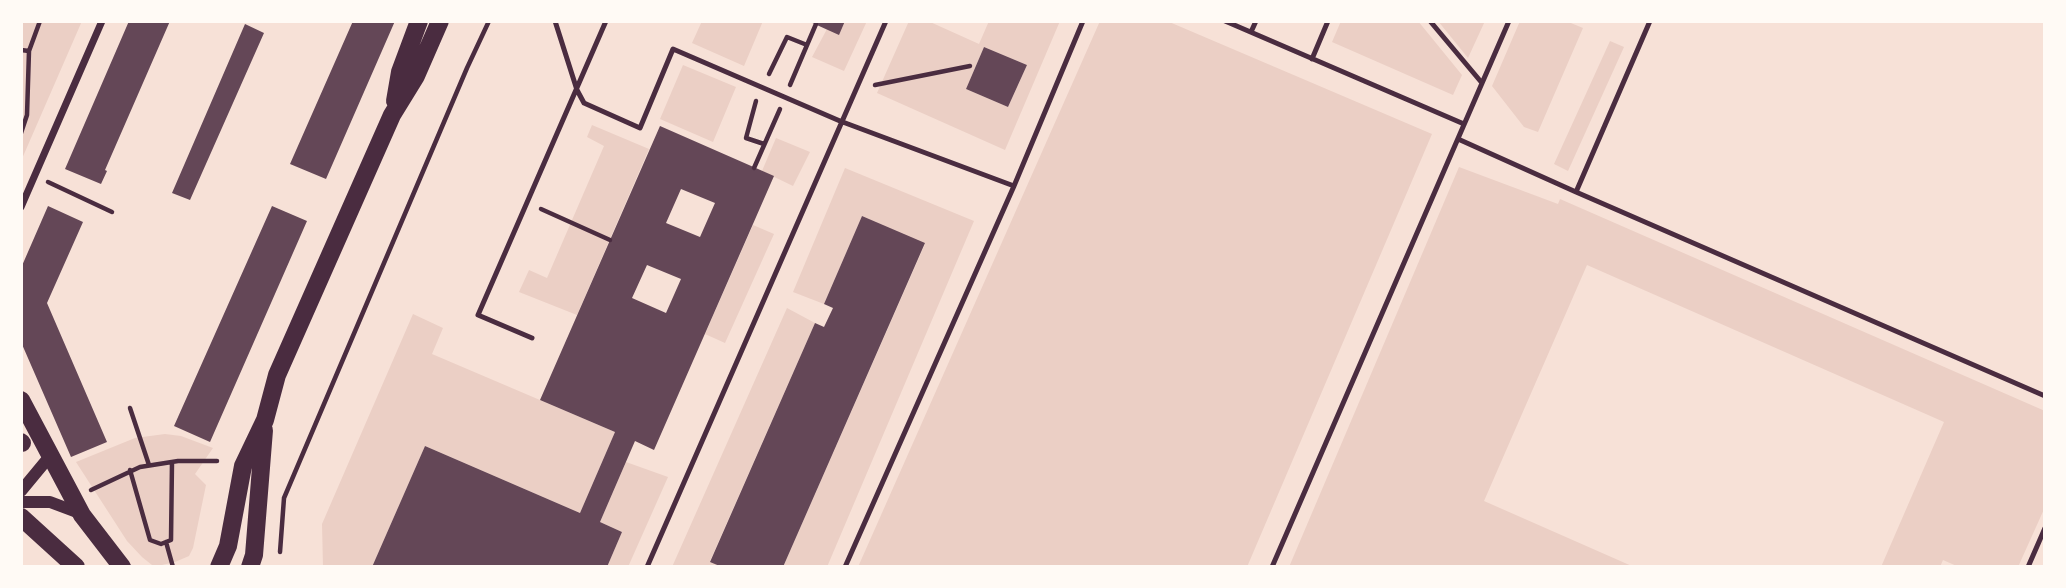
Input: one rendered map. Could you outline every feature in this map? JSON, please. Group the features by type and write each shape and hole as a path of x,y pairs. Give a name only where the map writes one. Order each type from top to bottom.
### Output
{"main road":[{"path":"392,115 401,72 419,21"},
{"path":"250,567 254,555 265,420 277,375 392,115 416,76 440,21"},
{"path":"21,400 82,514 122,567"},
{"path":"219,567 228,546 243,466 265,420"},
{"path":"21,517 76,567"}],"street":[{"path":"21,207 102,21"},
{"path":"21,491 50,456"},
{"path":"21,502 50,502 82,514"}],"lane":[{"path":"555,21 577,90 584,103 640,128 673,49 840,121 1014,186"},
{"path":"532,338 478,315 606,21"},
{"path":"647,567 886,21"},
{"path":"845,567 1014,186 1083,21"},
{"path":"1225,21 1464,124"},
{"path":"1251,32 1256,21"},
{"path":"1312,59 1328,21"},
{"path":"1430,21 1482,83"},
{"path":"1272,567 1509,21"},
{"path":"1577,192 1650,21"},
{"path":"1458,139 2045,396"},
{"path":"2028,567 2045,528"}],"path":[{"path":"21,133 26,115 29,51 40,21"},
{"path":"280,552 284,498 489,21"},
{"path":"767,76 787,37 807,45"},
{"path":"21,50 29,51"},
{"path":"855,89 971,66"},
{"path":"757,98 746,138 764,144"},
{"path":"35,175 112,212"},
{"path":"528,203 610,240"},
{"path":"130,408 149,466"},
{"path":"85,493 130,470 172,462 217,461"},
{"path":"130,470 150,540 161,544 171,540 172,462"},
{"path":"166,542 173,567"}],"shaded area":[{"path":"21,21 82,21 21,161"},
{"path":"702,21 763,21 744,66 692,43"},
{"path":"845,21 867,21 844,71 812,57 827,29"},
{"path":"909,21 928,21 979,44 989,21 1060,21 1005,150 877,93","holes":["984,47 1027,65 1008,107 966,89"]},
{"path":"1100,21 1167,21 1432,134 1247,567 858,567"},
{"path":"1341,21 1418,21 1462,75 1453,95 1332,42"},
{"path":"1438,21 1485,21 1468,58"},
{"path":"1520,21 1566,21 1583,28 1538,132 1524,127 1492,86"},
{"path":"1610,41 1624,47 1568,171 1554,164"},
{"path":"683,65 736,87 713,142 660,119"},
{"path":"592,125 649,149 577,315 519,292 529,270 547,278 604,146 587,137"},
{"path":"776,138 810,152 793,186 762,171"},
{"path":"1459,167 1558,204 1560,199 2045,411 2045,507 2018,567 1959,567 1943,560 1940,567 1881,567 1944,422 1587,265 1484,501 1634,567 1289,567"},
{"path":"845,168 974,221 827,567 783,567 925,244 862,216 824,304 793,292"},
{"path":"753,225 774,234 725,343 705,334"},
{"path":"787,308 815,323 710,561 722,567 672,567"},
{"path":"413,314 443,328 432,354 615,432 580,513 425,446 372,567 323,567 322,524"},
{"path":"165,434 181,436 213,448 195,474 206,485 189,556 175,562 152,565 127,541 76,462 135,438"},
{"path":"626,462 668,477 628,567 607,567 622,532 600,522"}],"building":[{"path":"129,21 170,21 101,184 65,169"},
{"path":"353,21 395,21 326,179 290,164"},
{"path":"808,21 845,21 839,35"},
{"path":"245,24 264,33 190,200 172,193"},
{"path":"984,47 1027,65 1008,107 966,89"},
{"path":"660,126 774,176 654,450 635,441 600,522 622,532 607,567 372,567 425,446 580,513 615,432 540,400","holes":["681,189 715,203 700,237 666,223","647,265 681,279 666,313 632,298"]},
{"path":"48,206 83,222 47,303 107,442 71,457 21,342 21,268"},
{"path":"272,206 307,221 210,442 174,426"},
{"path":"862,216 925,243 783,567 722,567 710,562 815,323 824,327 833,308 824,304"}]}
